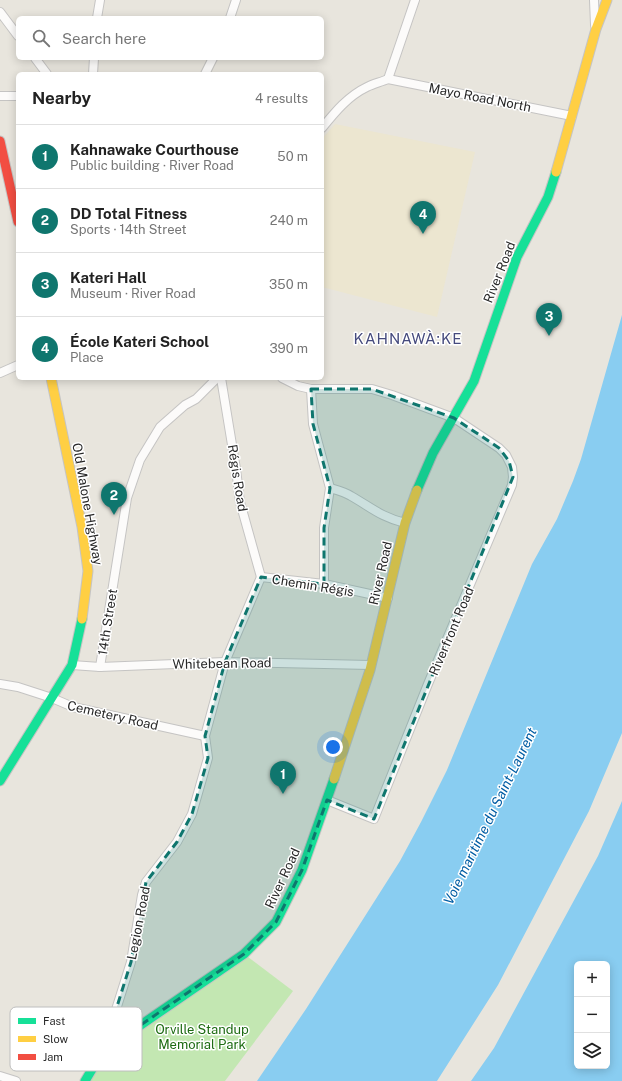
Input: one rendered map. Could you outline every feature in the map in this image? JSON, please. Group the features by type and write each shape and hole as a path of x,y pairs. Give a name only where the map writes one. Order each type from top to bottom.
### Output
{"street":[{"path":"97,16 100,0"},
{"path":"231,16 236,0"},
{"path":"324,126 344,102 367,87 388,79 415,0"},
{"path":"594,0 596,29"},
{"name":"River Road","path":"142,1024 244,954 276,922 302,870 327,800 371,665 405,523 433,453 474,381 516,261 548,196 557,170 596,29 607,0"},
{"path":"0,12 16,33"},
{"path":"36,60 46,72"},
{"path":"93,72 94,60"},
{"path":"206,72 212,60"},
{"name":"Mayo Road North","path":"388,79 572,116"},
{"path":"0,96 16,96"},
{"path":"0,141 16,213"},
{"path":"0,372 16,366"},
{"name":"Old Malone Highway","path":"0,781 72,665 82,618 88,571 82,527 51,380"},
{"name":"14th Street","path":"100,667 129,491 140,460 160,427 185,405 196,399 215,380"},
{"name":"Régis Road","path":"221,380 240,502 261,577"},
{"path":"286,380 298,386 310,389 372,390 392,395 454,418"},
{"path":"310,389 314,424 330,488 324,528 324,584"},
{"name":"Riverfront Road","path":"327,800 374,819 428,684 512,485 512,467 506,455 499,448 454,418"},
{"path":"330,488 350,495 375,512 390,519 405,523"},
{"name":"Chemin Régis","path":"261,577 324,584 388,598"},
{"name":"Legion Road","path":"117,1007 131,962 142,895 146,882 177,842 192,814 208,758 205,736 225,662 261,577"},
{"name":"Whitebean Road","path":"72,665 100,667 225,662 371,665"},
{"name":"Cemetery Road","path":"0,684 18,687 52,698 73,707 205,736"},
{"name":"River Road","path":"85,1081 91,1071"},
{"path":"0,1076 16,1081"}],"highlighted area":[{"path":"311,389 372,389 454,418 499,448 509,461 513,477 374,819 327,800 302,870 276,922 244,954 103,1051 131,962 146,882 177,842 192,814 208,758 205,736 225,662 261,577 324,584 324,528 330,488 313,424"}],"shaded area":[{"path":"335,124 475,152 437,317 324,288 324,137"}],"green space":[{"name":"Orville Standup Memorial Park","path":"244,954 293,991 225,1081 85,1081 91,1071 142,1071 142,1024"}],"water":[{"name":"Voie maritime du Saint-Laurent","path":"622,315 622,733 589,811 498,985 437,1081 257,1081 306,1009 400,861 447,770 532,564 557,519 573,481 581,459"},
{"path":"622,801 622,1081 471,1081 494,1048 598,856"}],"traffic: fast":[{"path":"417,490 433,453 474,381 517,257 548,197 556,172"},
{"path":"0,781 72,665 82,619"},
{"path":"142,1024 244,954 276,922 302,870 334,779"},
{"path":"85,1081 91,1071"}],"traffic: slow":[{"path":"556,172 596,29 607,0"},
{"path":"51,380 82,527 88,571 82,619"},
{"path":"334,779 370,670 405,523 417,490"}],"traffic: jam":[{"path":"0,141 16,213"}],"place":[{"name":"École Kateri School","path":"423,234"},
{"name":"Kateri Hall","path":"549,336"},
{"name":"DD Total Fitness","path":"114,515"},
{"name":"Kahnawake Courthouse","path":"283,794"}],"district":[{"name":"KAHNAWÀ:KE","path":"408,339"}]}
